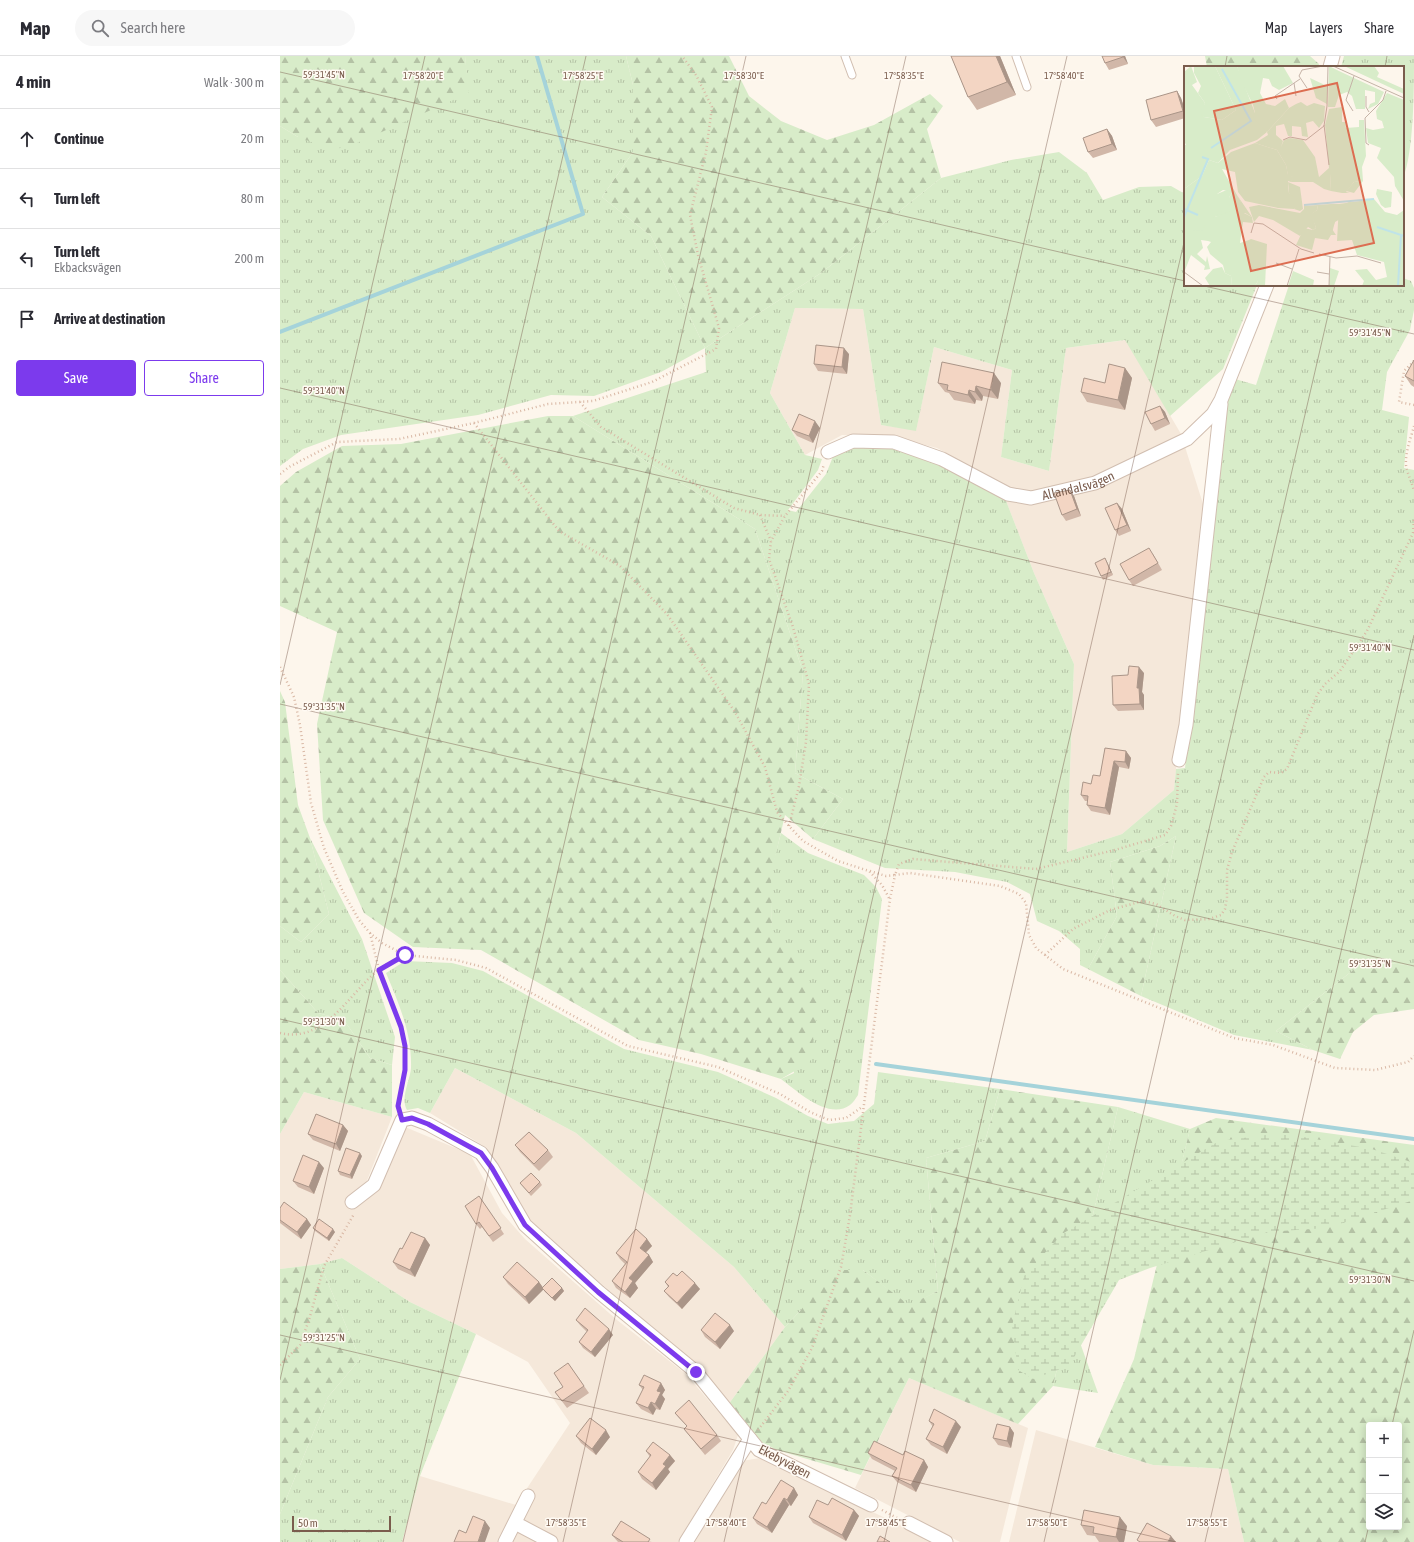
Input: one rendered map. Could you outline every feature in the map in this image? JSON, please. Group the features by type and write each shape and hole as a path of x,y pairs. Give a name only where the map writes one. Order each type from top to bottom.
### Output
{"street":[{"path":"1330,66 1333,56"},
{"name":"Allandalsvägen","path":"828,452 853,441 894,442 942,459 1008,494 1031,498 1095,483 1187,438 1214,414 1267,286"},
{"name":"Allandalsvägen","path":"1179,760 1186,725 1221,400"},
{"path":"352,1202 374,1185 402,1120 412,1118 428,1124 481,1153 492,1168 525,1225 598,1292 696,1372 750,1439"},
{"name":"Ekebyvägen","path":"686,1542 750,1439 759,1450 871,1505"},
{"path":"505,1542 528,1496"},
{"path":"514,1522 551,1542"},
{"path":"908,1524 946,1542"}],"lane":[{"path":"845,56 852,75"},
{"path":"1016,56 1028,87"}],"path":[{"path":"280,474 289,467 337,442 399,439 474,423 548,404 593,401 652,382 716,349 719,328 698,255 690,215 706,152 712,107 696,75 682,56"},
{"path":"1414,361 1404,371 1399,402 1414,405"},
{"path":"580,402 601,427 734,508 760,514 785,516"},
{"path":"474,423 559,531 620,566 667,614 736,712 765,767 777,812 803,841 838,860 886,876 910,873 1000,886 1018,894 1026,903 1029,935 1036,948 1063,969 1234,1038 1273,1045 1335,1068 1375,1070 1408,1062 1414,1056"},
{"path":"1414,426 1407,454 1406,469 1412,479 1414,491"},
{"path":"789,826 799,786 806,742 809,684 793,627 769,559 771,541 785,516 822,472 828,452"},
{"path":"760,514 771,541"},
{"path":"1045,955 1073,929 1110,910 1143,900 1156,904 1185,920 1209,919 1221,915 1225,909 1227,897 1227,870 1232,852 1264,777 1269,772 1281,773 1287,769 1317,694 1325,684 1340,671 1367,632 1413,533 1414,520"},
{"path":"280,667 294,698 300,725 311,803 324,848 359,920 370,933 382,943 405,955 456,960 486,968 628,1046 718,1067 780,1094 810,1112 829,1120 846,1118 862,1107"},
{"path":"750,1439 788,1391 812,1348 842,1267 850,1215 862,1107 890,899 899,864 913,860 1036,868 1116,850 1165,835 1171,826 1177,804 1179,760"},
{"path":"870,871 882,885 890,899"},
{"path":"370,933 379,970 401,1027 405,1046 405,1070 398,1106 402,1120"},
{"path":"280,1033 305,1033 329,1020 379,970 405,955"},
{"path":"280,1365 300,1345 309,1320 324,1266 354,1215 352,1202"},
{"path":"871,1505 908,1524"}],"shaded area":[{"path":"795,308 863,309 881,425 916,430 934,347 1012,370 1001,457 1049,471 1066,348 1126,340 1181,434 1203,504 1174,790 1122,834 1067,852 1074,664 1034,573 999,483 937,448 889,436 842,435 805,455 770,393"},
{"path":"455,1068 576,1133 734,1267 785,1327 728,1405 664,1338 531,1223 487,1148 430,1113"},
{"path":"304,1092 392,1117 366,1183 378,1190 405,1127 470,1154 502,1213 525,1239 617,1320 686,1374 738,1435 733,1450 678,1542 402,1542 420,1476 516,1505 570,1423 528,1362 476,1334 410,1302 342,1258 320,1264 280,1269 280,1134"},
{"path":"909,1378 1028,1428 1000,1542 960,1542 855,1488"},
{"path":"1036,1430 1153,1465 1228,1469 1244,1542 1009,1542"},
{"path":"760,1458 933,1542 695,1542 742,1461"}],"green space":[{"path":"280,56 465,56 469,93 357,143 333,150 298,137 280,126"},
{"path":"465,56 626,56 633,85 633,152 602,197 651,236 705,348 661,372 594,396 551,395 478,415 341,435 303,449 280,466 280,126 298,137 468,93"},
{"path":"626,56 729,56 749,96 781,121 827,140 874,125 930,94 943,106 927,129 941,178 821,273 705,348 651,236 602,197 633,152 633,85"},
{"path":"1205,56 1310,56 1319,64 1318,66 1207,66"},
{"path":"1344,56 1414,56 1411,137 1407,167 1404,175 1404,66 1341,66"},
{"path":"1059,152 1087,173 1103,200 1139,187 1171,186 1184,193 1184,286 1257,286 1223,369 1170,416 1125,340 1066,348 1049,471 1001,457 1012,370 934,347 916,431 881,425 863,309 795,308 770,393 805,455 822,459 818,470 788,510 796,512 826,474 834,454 854,444 894,446 942,462 1003,493 1034,573 1074,664 1067,852 1122,834 1174,790 1176,769 1185,768 1206,576 1228,400 1235,379 1256,385 1289,286 1404,286 1404,278 1411,281 1414,288 1414,310 1410,330 1387,372 1382,410 1409,417 1404,468 1414,470 1414,966 1366,960 1276,1031 1313,1050 1234,1035 1141,996 1176,836 1160,846 1110,862 1117,916 1088,969 1080,965 1080,949 1059,931 1037,921 1030,894 1007,882 955,872 885,868 813,839 843,799 795,773 803,672 755,529 573,416 706,372 705,348 821,273 941,178 1011,160"},
{"path":"548,416 573,416 755,529 803,672 795,773 843,799 813,839 785,815 771,875 772,929 819,996 810,1062 781,1079 701,1054 639,1040 481,950 413,947 364,913 323,820 317,724 337,632 280,606 280,486 296,472 342,446 401,444"},
{"path":"280,691 285,702 298,805 310,838 329,914 301,942 280,926"},
{"path":"781,833 808,853 864,875 876,887 882,899 858,1095 851,1104 842,1109 823,1107 804,1097 781,1079 794,1073 772,929 770,875"},
{"path":"1176,836 1141,996 1088,969 1117,916 1110,862 1160,846"},
{"path":"310,838 362,939 395,1037 392,1065 370,1058 344,1020 318,1013 280,970 280,926 301,942 329,914"},
{"path":"1366,960 1414,966 1414,1009 1374,1015 1353,1032 1340,1059 1313,1050 1276,1031"},
{"path":"405,961 452,963 483,971 624,1049 718,1072 776,1098 808,1116 828,1124 854,1121 874,1104 878,1072 1000,1089 985,1141 926,1158 938,1291 909,1306 863,1270 801,1310 785,1327 734,1267 576,1133 455,1068 430,1113 418,1108 407,1110 405,1105 405,1095 411,1068 411,1055 404,1019 386,973"},
{"path":"280,970 318,1013 344,1020 370,1058 392,1065 392,1117 304,1092 280,1134"},
{"path":"1000,1089 1118,1107 1053,1386 1018,1424 909,1378 861,1475 777,1450 763,1443 728,1405 785,1327 801,1310 829,1270 863,1270 909,1305 938,1291 926,1158 985,1141"},
{"path":"1118,1107 1190,1129 1159,1259 1131,1255 1078,1337 1098,1393 1053,1386"},
{"path":"1216,1118 1414,1145 1414,1542 1244,1542 1228,1469 1153,1465 1095,1447 1134,1359 1190,1129"},
{"path":"1281,1133 1372,1149 1414,1163 1414,1200 1327,1228 1268,1232 1150,1268 1119,1280 1069,1366 1033,1379 1018,1370 1012,1326 1024,1276 1062,1234 1219,1141"},
{"path":"342,1258 410,1302 476,1334 420,1476 402,1542 280,1542 280,1514 328,1397 360,1359 320,1264"},
{"path":"320,1264 360,1359 328,1397 280,1514 280,1269"}],"building":[{"path":"951,56 996,56 1007,82 968,97"},
{"path":"1102,56 1123,56 1123,57 1105,63"},
{"path":"1177,91 1183,111 1151,120 1146,100"},
{"path":"1107,129 1112,144 1088,152 1083,138"},
{"path":"816,345 844,348 842,367 814,364"},
{"path":"1414,360 1414,381 1405,376"},
{"path":"942,362 994,373 991,390 976,386 975,392 969,390 968,395 947,390 948,385 938,383"},
{"path":"1109,364 1125,368 1118,400 1081,392 1084,378 1105,383"},
{"path":"1160,406 1165,418 1151,424 1145,412"},
{"path":"799,414 815,421 809,436 792,430"},
{"path":"1070,490 1077,509 1062,515 1054,493"},
{"path":"1117,503 1127,525 1115,530 1105,508"},
{"path":"1149,548 1158,563 1129,580 1120,564"},
{"path":"1105,558 1111,572 1101,576 1095,563"},
{"path":"1129,666 1139,667 1137,688 1139,688 1140,704 1113,705 1112,676 1128,675"},
{"path":"1105,748 1126,751 1125,762 1114,761 1105,808 1087,805 1088,796 1081,795 1083,782 1091,784 1093,775 1100,776"},
{"path":"316,1114 343,1125 336,1144 308,1134"},
{"path":"529,1132 548,1150 534,1164 515,1145"},
{"path":"346,1148 360,1153 350,1175 338,1171"},
{"path":"303,1155 319,1162 309,1187 293,1181"},
{"path":"531,1173 540,1182 529,1193 520,1183"},
{"path":"479,1196 501,1228 489,1236 479,1222 476,1224 465,1206"},
{"path":"284,1202 307,1219 297,1232 280,1220 280,1208"},
{"path":"319,1219 333,1229 327,1238 313,1228"},
{"path":"636,1229 647,1239 640,1248 649,1255 629,1278 633,1281 625,1292 612,1281 627,1262 616,1253"},
{"path":"411,1232 425,1238 410,1270 393,1262 400,1248 402,1249"},
{"path":"517,1262 539,1282 525,1297 503,1277"},
{"path":"682,1271 695,1283 677,1303 664,1291 669,1286 665,1282 673,1273 677,1276"},
{"path":"552,1278 562,1288 552,1298 542,1288"},
{"path":"585,1308 609,1329 591,1352 579,1342 588,1330 576,1320"},
{"path":"715,1313 730,1325 715,1342 701,1330"},
{"path":"568,1363 584,1386 562,1401 555,1392 563,1387 554,1373"},
{"path":"644,1375 661,1383 657,1391 661,1392 655,1404 651,1402 648,1408 636,1403 644,1387 639,1385"},
{"path":"689,1400 717,1435 701,1449 684,1429 687,1426 675,1413"},
{"path":"934,1409 956,1421 943,1447 926,1439 934,1424 929,1421"},
{"path":"590,1418 606,1430 592,1449 576,1436"},
{"path":"997,1424 1010,1427 1007,1441 993,1438"},
{"path":"874,1441 903,1455 905,1451 924,1460 911,1485 892,1476 897,1468 868,1453"},
{"path":"653,1442 670,1455 663,1464 666,1466 652,1483 638,1472 651,1455 646,1451"},
{"path":"781,1480 794,1488 787,1500 784,1498 767,1527 753,1518 762,1502 766,1504"},
{"path":"832,1498 854,1510 842,1535 809,1517 817,1500 828,1505"},
{"path":"1084,1510 1120,1517 1116,1537 1093,1533 1094,1527 1081,1525"},
{"path":"473,1516 485,1521 478,1542 454,1542 459,1530 466,1533"},
{"path":"621,1521 650,1539 648,1542 623,1542 612,1535"},
{"path":"1147,1523 1171,1536 1168,1542 1140,1542 1137,1540"},
{"path":"880,1536 890,1542 877,1542"}],"waterway":[{"path":"280,332 583,214 537,56"},
{"path":"876,1064 1414,1139"}],"route":[{"path":"405,955 379,970 401,1027 405,1046 405,1070 398,1106 402,1120 412,1118 428,1124 481,1153 492,1168 525,1225 598,1292 696,1372"}]}
